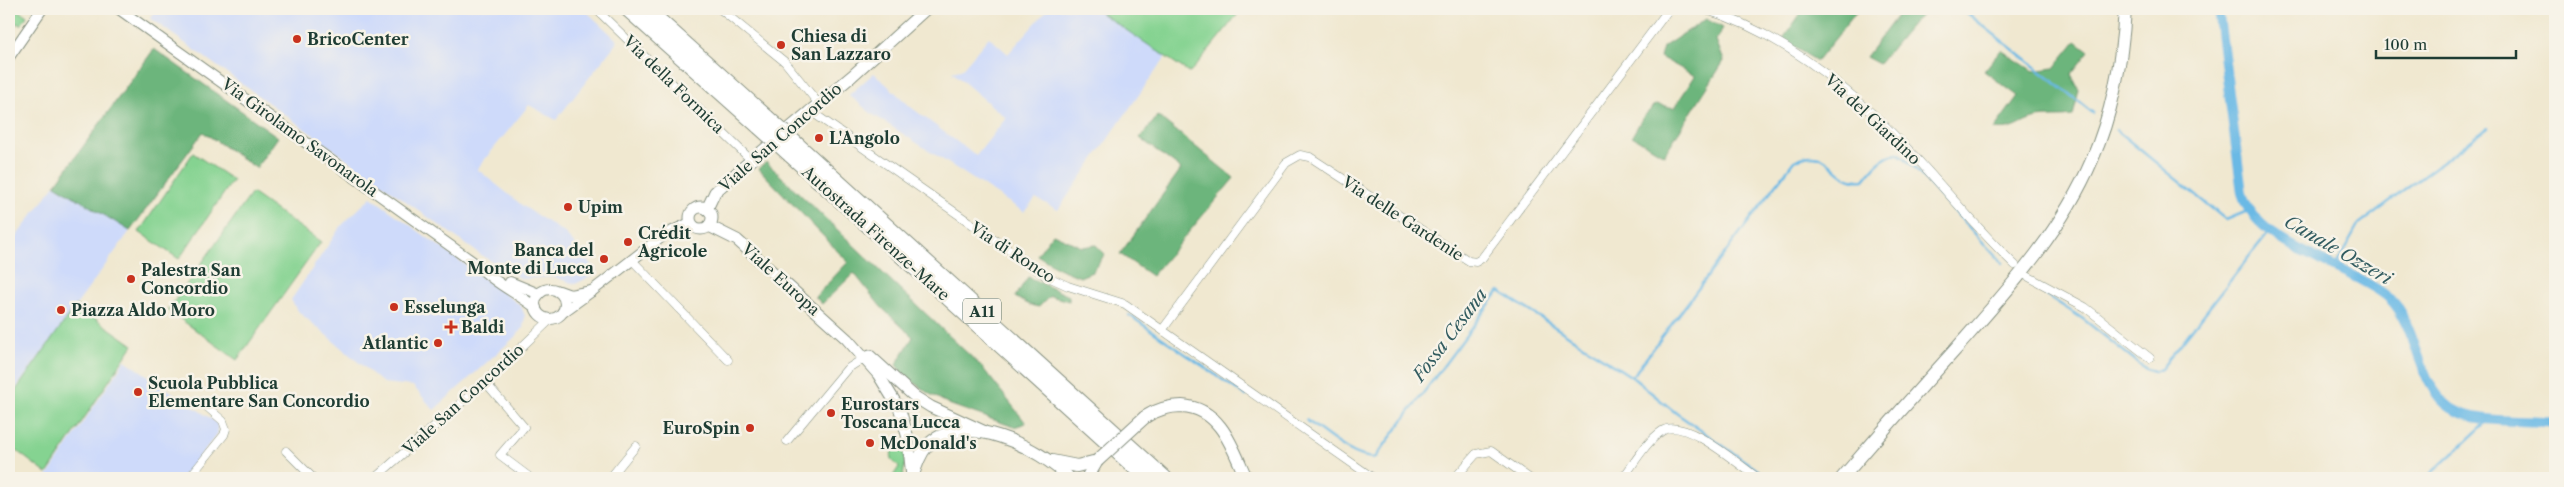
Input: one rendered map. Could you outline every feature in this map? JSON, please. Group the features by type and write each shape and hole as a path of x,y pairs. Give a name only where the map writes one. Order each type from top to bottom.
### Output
{"highway":[{"name":"Autostrada Firenze-Mare","path":"627,9 763,122"},
{"name":"Autostrada Firenze-Mare","path":"647,9 763,122 1165,478"},
{"name":"Autostrada Firenze-Mare","path":"794,150 1146,478"},
{"path":"1133,449 1175,478"}],"main road":[{"name":"Viale San Concordio","path":"707,209 715,192 813,106 852,76 926,9"},
{"path":"1842,478 2017,278 2060,221 2092,160 2110,112 2120,61 2125,9"},
{"name":"Viale San Concordio","path":"690,223 690,216 693,210 700,207 707,209 712,215 710,226"},
{"path":"690,223 699,230 710,226"},
{"name":"Viale Europa","path":"710,226 737,240 915,398 988,433 1020,445 1047,460 1068,478"},
{"name":"Viale Europa","path":"847,338 890,391 900,410 908,438 912,477"},
{"path":"1087,478 1097,461 1145,417 1166,408 1180,406 1197,409 1207,414 1224,432 1246,478"},
{"name":"Viale Europa","path":"912,477 922,452 939,437 956,432 988,433"},
{"path":"1047,460 1077,466 1097,461"}],"street":[{"path":"9,57 42,9"},
{"name":"Via Girolamo Savonarola","path":"119,9 480,267 524,289 539,294"},
{"name":"Via della Formica","path":"596,9 751,160"},
{"name":"Via di Ronco","path":"720,9 785,62 813,106 1046,276 1068,286 1125,304 1373,478"},
{"name":"Via delle Gardenie","path":"1163,329 1286,164 1300,155 1310,158 1468,261 1476,262 1482,258 1669,9"},
{"name":"Via del Giardino","path":"1703,9 1750,27 1816,67 1904,145 2015,265"},
{"name":"Viale San Concordio","path":"374,478 485,382 551,319 592,291 664,235 690,223"},
{"path":"632,260 728,360"},
{"name":"Via Girolamo Savonarola","path":"480,267 488,276 520,295 536,308"},
{"path":"2029,277 2084,307 2150,358"},
{"path":"551,319 540,315 536,308 539,294 549,289 570,295 592,291"},
{"path":"559,292 565,300 562,313"},
{"path":"787,441 847,369 864,358"},
{"path":"485,382 524,427 500,455 528,476"},
{"path":"189,478 224,435 226,429 223,421 206,406"},
{"path":"1623,478 1650,442 1663,430 1672,426 1691,432 1758,478"},
{"path":"610,478 636,446"},
{"path":"286,451 313,478"},
{"path":"1455,478 1476,454 1491,451 1529,478"}],"shaded area":[{"path":"156,9 584,9 618,41 556,120 529,105 477,169 523,206 566,234 598,273 575,284 554,277 522,279 481,255 150,18"},
{"path":"1048,9 1095,9 1167,55 1058,210 1036,198 1024,212 872,114 849,95 874,73 912,108 976,156 1006,118 952,72 961,70 989,37 1008,54"},
{"path":"55,185 130,231 9,398 9,246"},
{"path":"371,197 521,306 525,316 523,328 516,336 434,410 413,386 383,383 299,312 291,300 341,226"},
{"name":"Scuola Pubblica Elementare San Concordio","path":"125,360 217,423 218,433 182,478 46,478"}],"green space":[{"path":"9,9 17,9 27,16 21,25 17,23 9,37"},
{"path":"1095,9 1242,9 1190,73"},
{"path":"1804,9 1859,9 1817,61 1782,40"},
{"path":"1902,9 1929,9 1913,23 1879,64 1866,57"},
{"path":"1706,19 1723,28 1716,40 1724,61 1664,155 1632,136 1643,117 1656,104 1674,108 1695,76 1660,57 1663,47"},
{"path":"2076,41 2089,51 2071,74 2079,90 2073,116 2037,118 2013,128 1994,129 2018,96 1984,71 2001,50 2033,71 2054,68"},
{"path":"154,49 278,137 256,168 203,132 130,231 55,185"},
{"path":"1158,116 1234,178 1152,276 1120,254 1181,169 1140,138"},
{"path":"193,153 233,180 179,259 139,232"},
{"path":"766,162 982,367 1026,423 1014,427 951,405 928,393 904,375 896,365 913,337 881,307 854,273 822,304 815,297 848,262 759,169"},
{"path":"252,193 321,242 237,360 168,310"},
{"path":"1053,234 1082,247 1096,245 1105,254 1092,272 1080,277 1058,268 1037,255"},
{"path":"1028,277 1069,296 1069,301 1050,296 1039,307 1030,305 1015,297"},
{"path":"76,305 133,345 47,474 9,445 9,400"},
{"path":"902,439 905,462 903,478 893,476 899,467 891,459 892,449"}],"waterway":[{"path":"1962,9 2093,113"},
{"name":"Canale Ozzeri","path":"2218,9 2242,193 2247,206 2258,221 2298,249 2369,284 2390,299 2400,311 2407,325 2431,385 2440,398 2451,408 2474,417 2487,419 2555,423"},
{"path":"2335,267 2359,224 2488,128"},
{"path":"2116,130 2226,220 2250,210"},
{"path":"1632,377 1794,161 1807,157 1817,157 1825,160 1853,180 1864,180 1878,164 1897,153 1905,158 2002,263"},
{"path":"2046,295 2083,319 2146,369 2154,372 2161,369 2270,230"},
{"name":"Fossa Cesana","path":"1306,420 1347,449 1366,457 1375,458 1499,291 1632,377 1676,413 1769,478"},
{"name":"Fossa Cesana","path":"1129,315 1246,396"},
{"path":"2426,478 2491,418"}],"place":[{"name":"BricoCenter","path":"297,39"},
{"name":"Chiesa di San Lazzaro","path":"781,45"},
{"name":"L'Angolo","path":"819,138"},
{"name":"Upim","path":"568,207"},
{"name":"Crédit Agricole","path":"628,242"},
{"name":"Banca del Monte di Lucca","path":"604,259"},
{"name":"Palestra San Concordio","path":"131,279"},
{"name":"Esselunga","path":"394,307"},
{"name":"Piazza Aldo Moro","path":"61,310"},
{"name":"Baldi","path":"451,327"},
{"name":"Atlantic","path":"438,343"},
{"name":"Scuola Pubblica Elementare San Concordio","path":"138,392"},
{"name":"Eurostars Toscana Lucca","path":"831,413"},
{"name":"EuroSpin","path":"750,428"},
{"name":"McDonald's","path":"870,443"}]}
